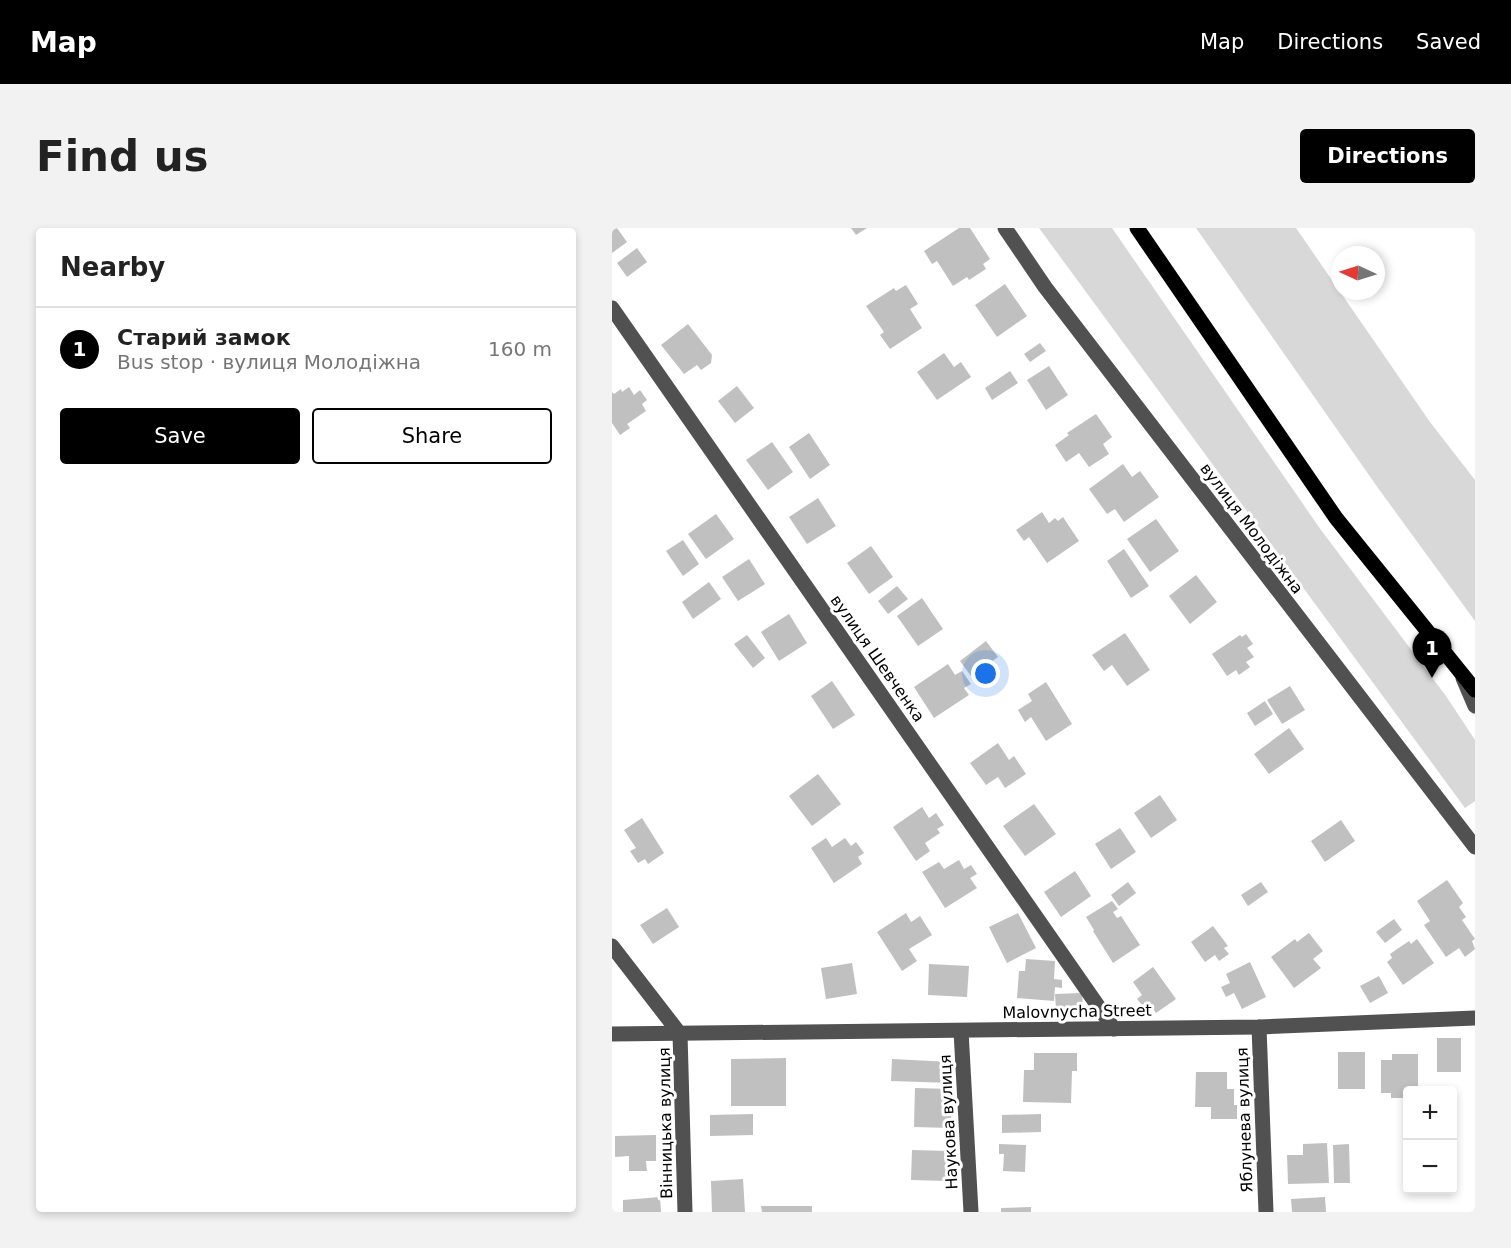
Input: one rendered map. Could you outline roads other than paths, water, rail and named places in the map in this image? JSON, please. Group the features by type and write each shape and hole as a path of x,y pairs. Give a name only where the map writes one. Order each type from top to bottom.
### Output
{"main road":[{"path":"1137,228 1336,519 1475,690"}],"street":[{"name":"вулиця Молодіжна","path":"1005,228 1045,287 1475,847"},
{"name":"вулиця Шевченка","path":"612,308 1114,1029"},
{"path":"1462,675 1475,706"},
{"path":"612,946 680,1034"},
{"name":"Malovnycha Street","path":"612,1034 1259,1027 1475,1018"},
{"name":"Яблунева вулиця","path":"1259,1027 1266,1212"},
{"name":"Наукова вулиця","path":"961,1030 971,1212"},
{"name":"Вінницька вулиця","path":"680,1034 685,1212"}],"place":[{"name":"Старий замок","path":"1432,678"}]}
